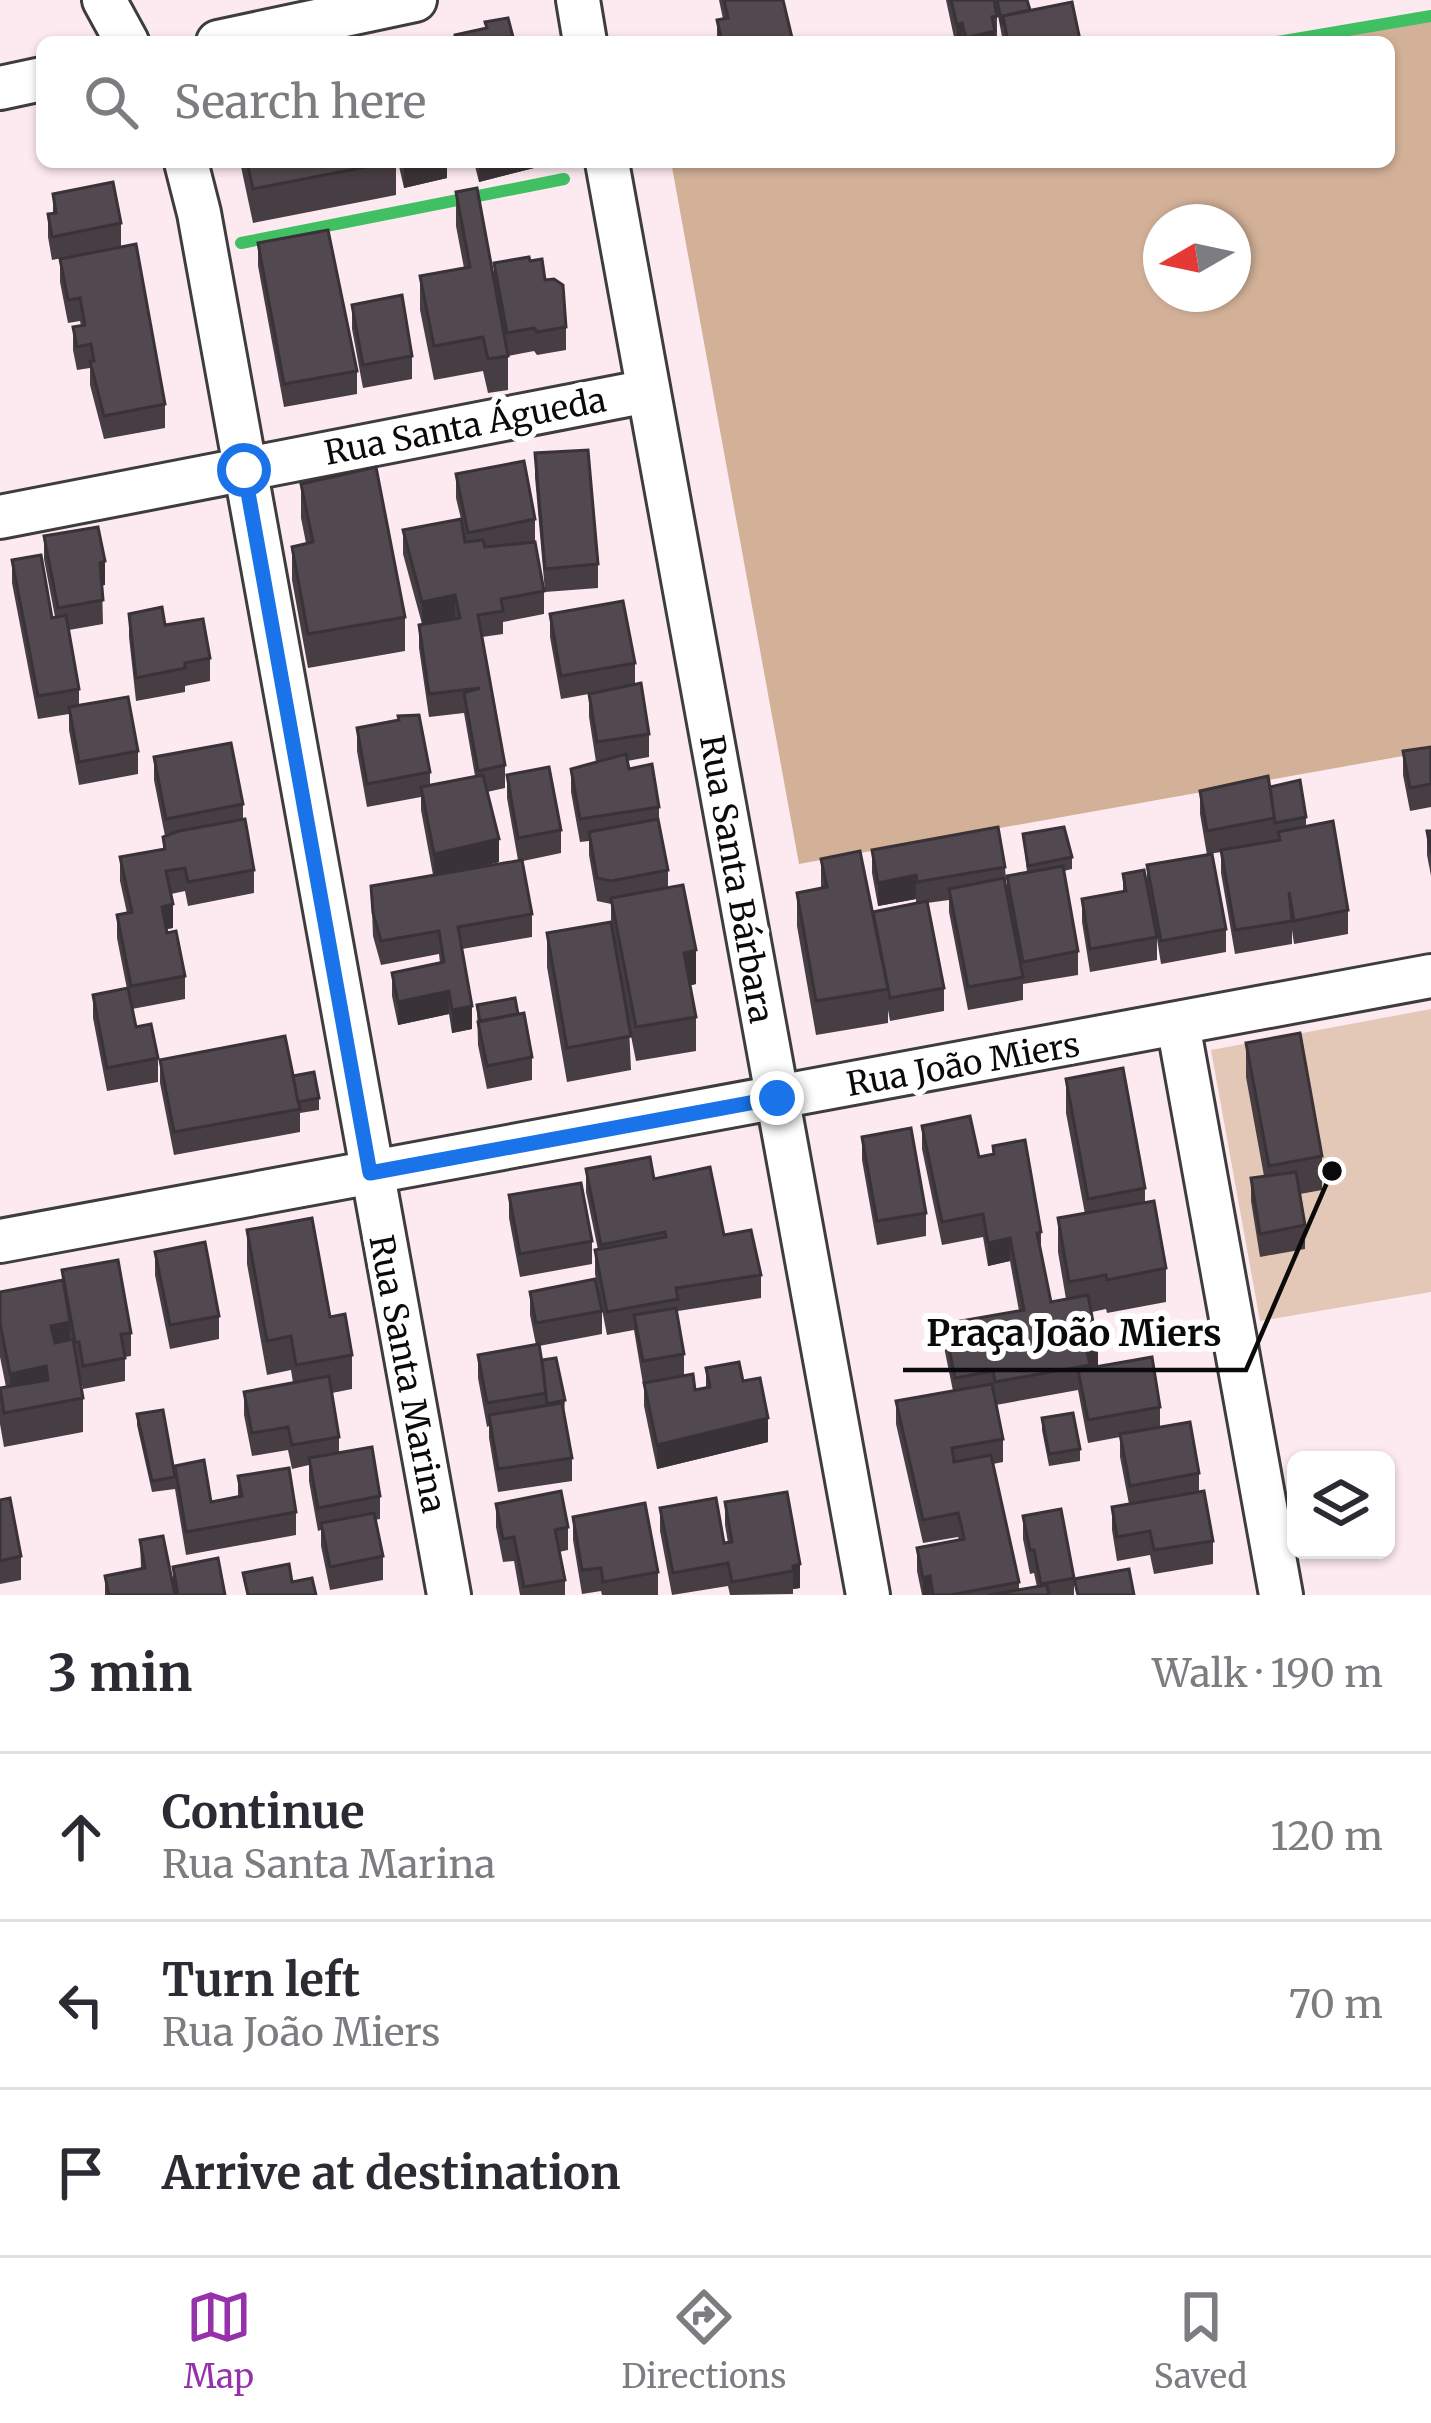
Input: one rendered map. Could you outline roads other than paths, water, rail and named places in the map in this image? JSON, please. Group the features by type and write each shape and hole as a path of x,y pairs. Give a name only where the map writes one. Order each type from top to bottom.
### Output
{"street":[{"path":"104,0 124,36"},
{"path":"246,36 416,0"},
{"path":"578,0 584,36"},
{"path":"0,88 36,81"},
{"name":"Rua Santa Marina","path":"188,168 449,1595"},
{"name":"Rua Santa Bárbara","path":"608,168 868,1595"},
{"name":"Rua Santa Águeda","path":"0,517 648,391"},
{"name":"Rua João Miers","path":"0,1241 1431,976"},
{"path":"1178,1024 1281,1595"}],"waterway":[{"path":"1313,36 1431,16"},
{"path":"241,243 564,179"}],"place":[{"name":"Praça João Miers","path":"1332,1171"}]}
